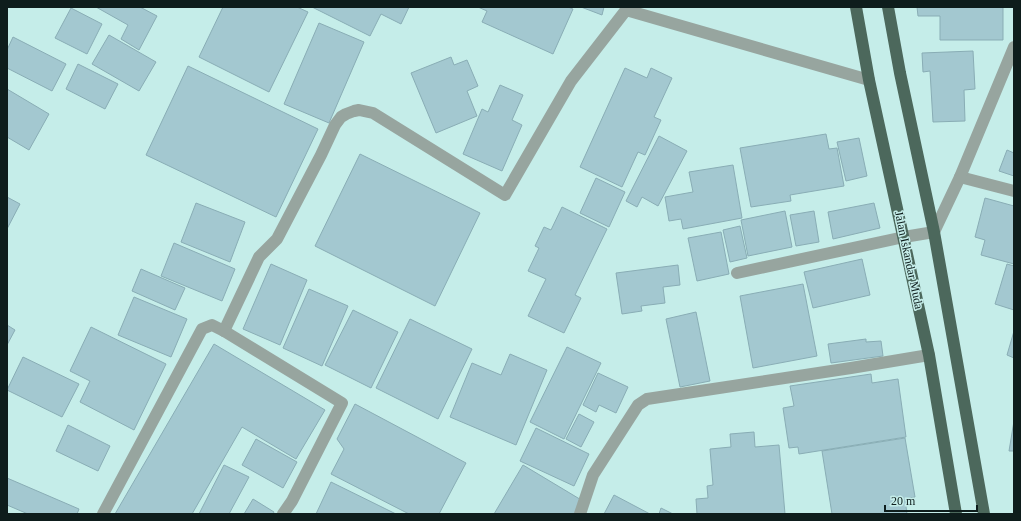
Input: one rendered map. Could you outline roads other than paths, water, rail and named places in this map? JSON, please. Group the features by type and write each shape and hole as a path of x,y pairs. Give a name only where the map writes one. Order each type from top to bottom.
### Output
{"highway":[{"name":"Jalan Iskandar Muda","path":"856,7 869,80 929,355 956,514"},
{"path":"888,7 900,73 934,232 984,514"}],"street":[{"path":"224,331 259,257 278,239 335,125 341,117 346,114 359,110 373,113 505,195 571,81 626,10 869,80"},
{"path":"736,273 934,232 960,176 1014,47"},
{"path":"960,176 1014,191"},
{"path":"103,514 202,329 212,325 342,403 292,501 283,514"},
{"path":"580,514 593,474 638,405 647,399 929,355"}]}
